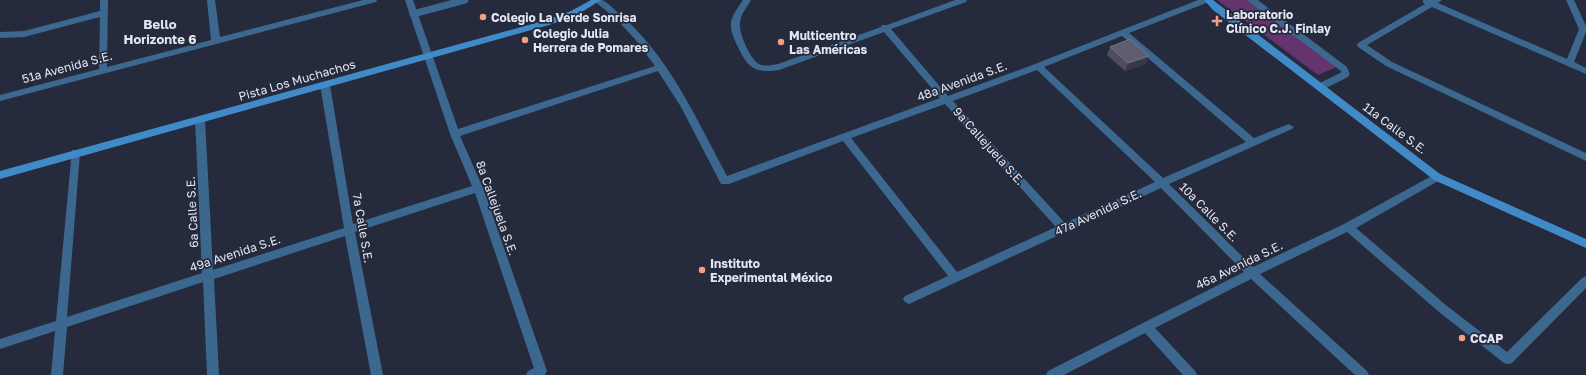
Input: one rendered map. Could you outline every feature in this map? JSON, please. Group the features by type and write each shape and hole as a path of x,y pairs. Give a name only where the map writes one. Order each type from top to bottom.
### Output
{"street":[{"path":"103,70 104,0"},
{"path":"211,0 216,42"},
{"name":"51a Avenida S.E.","path":"0,98 373,0"},
{"name":"8a Callejuela S.E.","path":"409,0 455,134 478,188 536,373"},
{"path":"455,134 661,67 629,26 615,12 597,0"},
{"name":"Pista Los Muchachos","path":"0,175 75,153 325,86 427,55 546,23 574,13 597,0"},
{"path":"746,0 738,14 735,29 748,60 753,66 760,68 779,67 885,27 964,0"},
{"name":"48a Avenida S.E.","path":"661,67 725,181 1038,66 1207,0"},
{"name":"11a Calle S.E.","path":"1207,0 1438,176 1586,244"},
{"path":"1569,64 1583,29 1570,0"},
{"path":"1586,71 1431,1 1361,45 1389,64 1586,157"},
{"path":"0,35 24,34 103,13"},
{"name":"9a Callejuela S.E.","path":"885,27 946,99 1063,228"},
{"path":"1122,32 1252,143"},
{"name":"10a Calle S.E.","path":"1038,66 1162,183 1252,273 1363,375"},
{"name":"7a Calle S.E.","path":"325,86 349,229 377,375"},
{"name":"6a Calle S.E.","path":"200,120 213,375"},
{"name":"47a Avenida S.E.","path":"908,299 1162,183 1289,127"},
{"path":"845,137 955,277"},
{"path":"57,375 75,153"},
{"name":"46a Avenida S.E.","path":"1052,375 1252,273 1348,227 1438,176"},
{"name":"49a Avenida S.E.","path":"0,344 478,188"},
{"path":"1348,227 1443,309 1508,359 1586,281"},
{"path":"1146,327 1191,375"}],"lane":[{"path":"413,14 465,0"},
{"path":"1252,0 1344,69 1346,74 1320,87"}],"shaded area":[{"path":"1217,0 1249,0 1339,66 1318,75"}],"building":[{"path":"1130,39 1149,56 1128,63 1110,47"}],"place":[{"name":"Colegio La Verde Sonrisa","path":"483,17"},
{"name":"Laboratorio Clínico C.J. Finlay","path":"1217,21"},
{"name":"Colegio Julia Herrera de Pomares","path":"525,40"},
{"name":"Multicentro Las Américas","path":"781,42"},
{"name":"Instituto Experimental México","path":"702,270"},
{"name":"CCAP","path":"1462,338"}],"district":[{"name":"Bello Horizonte 6","path":"160,32"}]}
